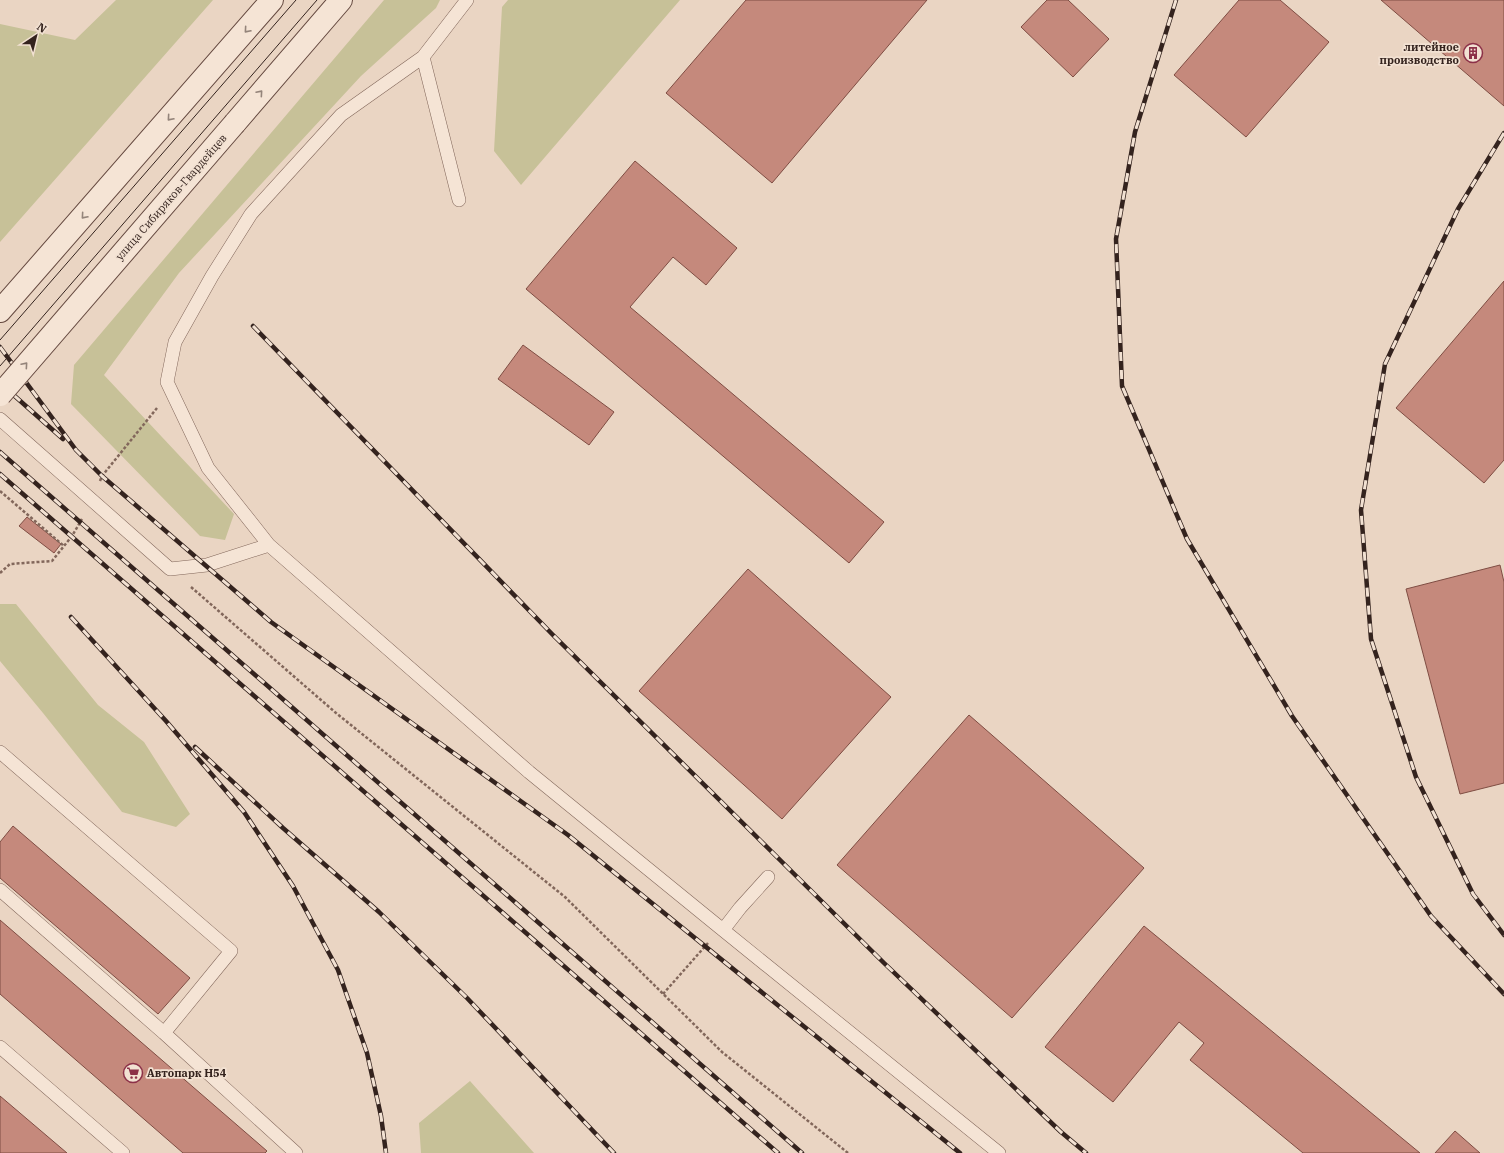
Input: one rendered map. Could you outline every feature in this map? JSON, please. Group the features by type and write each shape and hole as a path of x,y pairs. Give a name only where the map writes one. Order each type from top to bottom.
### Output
{"main road":[{"path":"0,311 196,89 272,0"},
{"name":"улица Сибиряков-Гвардейцев","path":"0,395 341,0"}],"lane":[{"path":"467,0 423,57 341,115 251,214 212,276 175,342 167,382 208,468 269,545 529,772 999,1153"},
{"path":"423,57 459,200"},
{"path":"0,420 170,569 207,565 269,545"},
{"path":"0,752 231,951 164,1033"},
{"path":"723,930 768,876"},
{"path":"0,890 164,1033 296,1153"},
{"path":"0,1047 123,1153"}],"path":[{"path":"0,491 64,546"},
{"path":"170,569 336,713 565,897 722,1052 848,1153"},
{"path":"663,994 705,946 723,930"}],"shaded area":[{"path":"116,0 213,0 0,242 0,24 75,40"},
{"path":"384,0 440,0 436,8 361,76 179,273 104,375 234,514 225,540 200,536 71,404 74,365"},
{"path":"508,0 680,0 521,185 494,151 502,7"},
{"path":"0,604 16,604 98,705 144,742 190,814 176,827 122,812 0,661"},
{"path":"470,1081 534,1153 421,1153 419,1123"}],"building":[{"path":"746,0 927,0 772,183 666,93"},
{"path":"1047,0 1068,0 1109,39 1073,77 1021,27"},
{"path":"1239,0 1280,0 1329,42 1246,137 1174,75"},
{"name":"литейное производство","path":"1381,0 1504,0 1504,106"},
{"path":"635,161 737,248 706,285 673,257 630,307 884,522 849,563 526,289"},
{"path":"1504,281 1504,460 1484,483 1396,408"},
{"path":"523,345 614,412 589,445 498,379"},
{"path":"27,517 61,544 54,553 19,526"},
{"path":"1500,565 1504,582 1504,783 1460,794 1406,589"},
{"path":"748,569 891,697 782,819 639,691"},
{"path":"969,715 1144,868 1012,1018 837,865"},
{"path":"13,826 190,978 158,1014 0,878 0,842"},
{"name":"Автопарк Н54","path":"0,920 267,1151 265,1153 183,1153 0,994"},
{"path":"1144,926 1420,1153 1303,1153 1190,1060 1204,1043 1179,1022 1113,1102 1045,1047"},
{"path":"0,1096 67,1153 0,1153"},
{"path":"1455,1131 1480,1153 1435,1153"}],"tram line":[{"path":"0,340 296,0"},
{"path":"0,366 317,0"}],"railway":[{"path":"1176,0 1135,132 1116,239 1122,386 1187,539 1292,716 1431,916 1504,994"},
{"path":"1504,133 1458,209 1385,364 1361,510 1371,639 1416,777 1473,894 1504,935"},
{"path":"253,326 552,634 884,963 1061,1132 1086,1153"},
{"path":"0,347 76,450 102,476 271,622 568,835 960,1153"},
{"path":"0,383 63,439"},
{"path":"0,452 802,1153"},
{"path":"0,474 778,1153"},
{"path":"71,617 166,721 244,812 293,886 338,970 367,1053 381,1116 386,1153"},
{"path":"195,747 283,828 379,912 467,998 614,1153"}],"place":[{"name":"литейное производство","path":"1473,53"},
{"name":"Автопарк Н54","path":"133,1073"}]}
